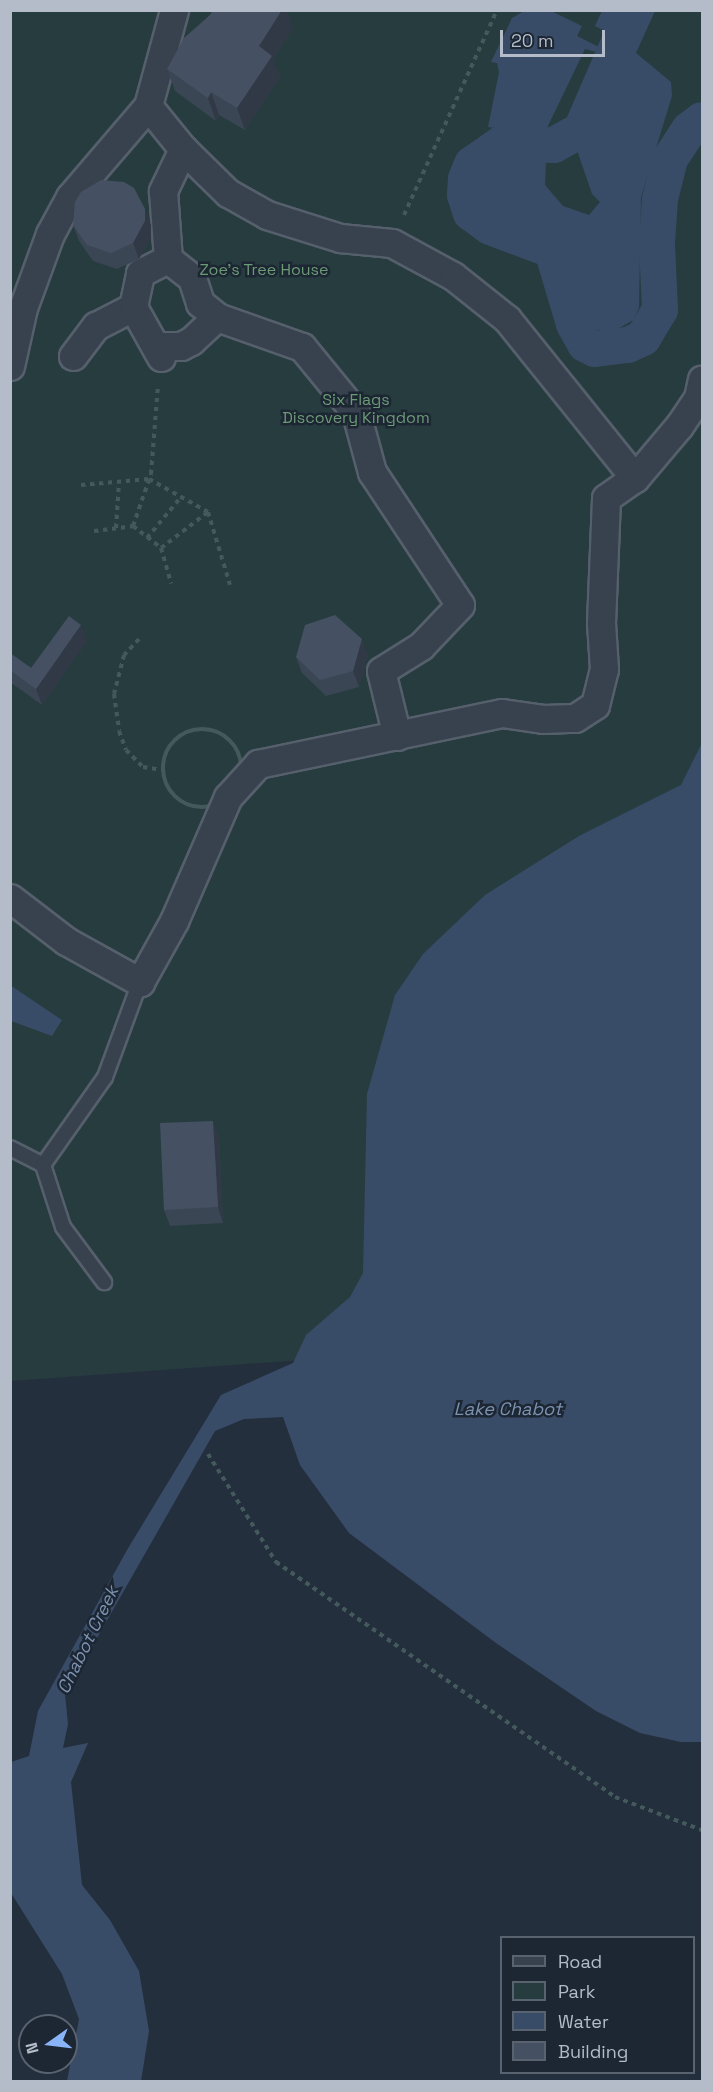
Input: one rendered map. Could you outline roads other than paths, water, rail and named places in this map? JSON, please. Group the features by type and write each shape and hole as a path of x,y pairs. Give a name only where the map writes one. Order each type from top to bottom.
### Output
{"street":[{"path":"10,366 23,308 60,216 107,150 148,106 174,10"},
{"path":"148,106 183,149 228,193 267,215 340,238 392,243 453,276 507,319 635,478"},
{"path":"183,149 163,191 168,259 192,278 200,303 217,317 302,347 356,413 372,472 460,605 421,646 381,671 397,736"},
{"path":"168,259 140,273 133,307 159,351 181,346 217,317"},
{"path":"73,356 96,326 133,307"},
{"path":"10,898 66,941 141,982 174,921 228,797 258,764 502,713 543,719 575,718 595,705 603,669 601,623 606,498 635,478 698,398 702,379"}],"lane":[{"path":"42,1165 105,1077 141,982"},
{"path":"10,1148 42,1165 63,1227 104,1282"}],"water":[{"path":"524,11 551,11 582,26 577,36 599,47 596,52 585,49 546,130 535,135 488,127 499,72 497,63 491,62 512,18"},
{"path":"602,11 655,11 636,53 671,82 672,96 641,197 639,308 633,320 618,329 601,331 586,324 562,253 539,232 497,216 483,205 477,193 480,170 496,158 518,155 546,161 545,185 563,206 589,215 600,202 592,194 567,121 609,33 595,26"},
{"name":"Lake Chabot","path":"702,743 702,1742 681,1742 640,1733 596,1711 496,1643 349,1533 300,1465 283,1417 244,1419 215,1431 65,1694 68,1724 63,1748 88,1743 71,1782 82,1885 110,1920 139,1971 149,2031 141,2081 67,2081 68,2074 78,2074 78,2014 62,1974 11,1893 11,1762 29,1756 38,1711 127,1550 221,1395 293,1363 306,1335 350,1297 363,1273 367,1094 395,995 423,954 485,895 579,836 681,785"},
{"path":"10,985 62,1020 52,1036 11,1021"}],"waterway":[{"path":"633,10 581,130 554,145 501,144 472,164 466,179 465,195 471,213 490,227 552,250 574,324 585,344 595,349 628,345 643,338 660,310 657,243 660,199 670,159 689,130 702,120"}],"park label":[{"name":"Zoe's Tree House","path":"264,270"},
{"name":"Six Flags Discovery Kingdom","path":"356,409"}],"water label":[{"name":"Chabot Creek","path":"88,1640"}]}
